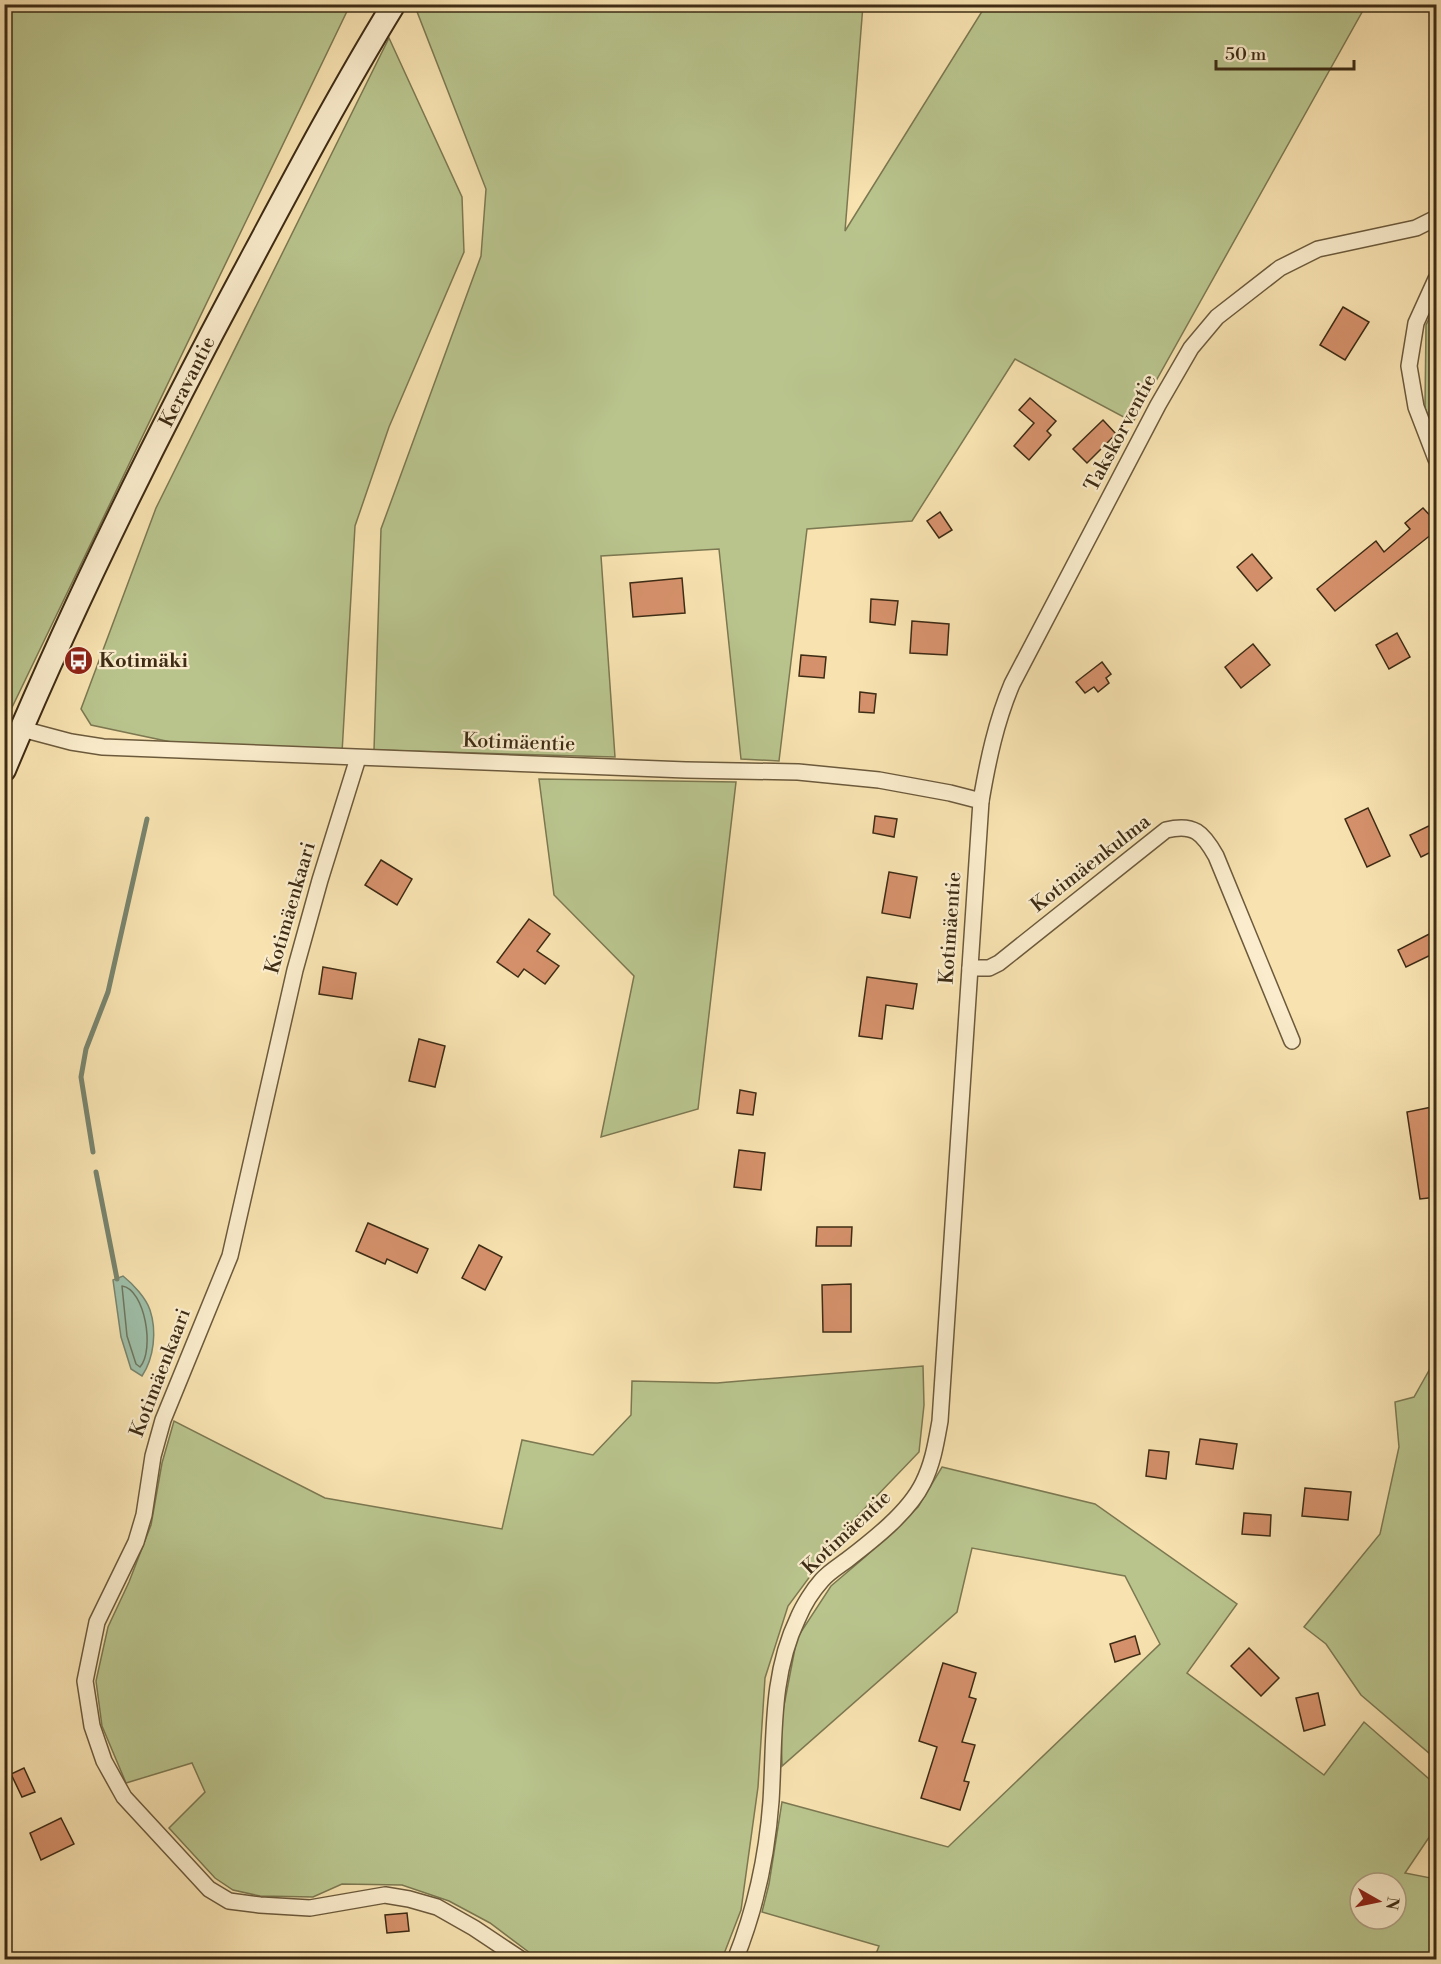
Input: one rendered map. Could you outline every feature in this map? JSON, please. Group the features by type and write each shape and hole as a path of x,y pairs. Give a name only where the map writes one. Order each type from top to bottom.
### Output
{"main road":[{"name":"Keravantie","path":"4,770 97,562 198,359 307,156 393,4"}],"street":[{"name":"Takskorventie","path":"981,801 1000,712 1012,684 1158,405 1191,348 1217,317 1280,268 1318,249 1416,228 1437,218"},
{"path":"1437,279 1416,323 1409,366 1416,407 1437,459"},
{"name":"Kotimäentie","path":"22,729 71,742 103,747 675,770 798,772 879,780 981,801 940,1409 934,1456 922,1485 907,1506 877,1536 822,1580 798,1616 787,1643 779,1678 774,1721 771,1802 761,1881 749,1925 735,1959"},
{"name":"Kotimäenkaari","path":"358,758 295,970 230,1256 163,1420 153,1456 144,1515 136,1542 97,1622 85,1681 92,1726 104,1761 124,1797 209,1889 229,1901 300,1908 385,1895 409,1899 437,1907 522,1959"},
{"name":"Kotimäenkulma","path":"970,968 989,968 999,963 1166,830 1178,827 1194,830 1206,838 1216,856 1292,1041"}],"green space":[{"path":"4,5 350,5 5,722"},
{"path":"419,5 863,5 845,231 986,5 1366,5 1133,422 1015,359 912,521 807,529 779,761 741,759 719,549 601,556 615,757 374,750 381,529 481,256 486,189 416,9"},
{"path":"389,38 462,197 464,252 389,427 355,526 342,753 185,745 91,725 81,709 156,508"},
{"path":"1436,304 1436,436 1425,408 1426,325"},
{"path":"539,779 736,782 698,1109 601,1137 634,976 554,895"},
{"path":"1436,1358 1436,1759 1361,1695 1326,1644 1304,1627 1380,1534 1399,1447 1395,1402 1414,1397"},
{"path":"923,1366 924,1405 919,1452 845,1529 788,1606 765,1678 758,1787 741,1910 722,1959 538,1959 490,1923 449,1901 402,1885 342,1884 313,1897 260,1896 233,1890 215,1878 169,1828 205,1792 192,1763 126,1783 102,1726 96,1681 108,1627 129,1582 151,1525 162,1463 174,1421 325,1498 502,1529 522,1440 593,1455 631,1415 632,1381 717,1383"},
{"path":"942,1467 1095,1504 1237,1604 1187,1673 1324,1775 1364,1722 1436,1785 1436,1827 1406,1871 1348,1871 1348,1931 1408,1931 1408,1874 1436,1879 1436,1959 874,1959 879,1946 762,1912 769,1884 782,1802 948,1847 1160,1644 1125,1576 972,1548 957,1612 782,1766 781,1721 797,1638 831,1586 918,1507"}],"water":[{"path":"123,1276 142,1296 152,1318 154,1335 152,1353 142,1376 131,1369 121,1337 113,1280"}],"building":[{"path":"1343,307 1369,322 1345,360 1320,345"},
{"path":"1030,398 1056,421 1047,431 1051,435 1029,460 1014,446 1034,423 1019,410"},
{"path":"1103,420 1116,434 1087,463 1073,449"},
{"path":"1423,508 1437,523 1437,530 1335,611 1317,589 1376,541 1384,552 1410,529 1405,523"},
{"path":"940,512 952,530 939,538 927,521"},
{"path":"1252,554 1272,578 1257,591 1237,567"},
{"path":"682,578 685,613 633,617 630,583"},
{"path":"871,599 898,601 895,625 870,622"},
{"path":"912,621 949,624 947,655 910,653"},
{"path":"1397,633 1410,657 1389,669 1376,645"},
{"path":"1253,644 1270,665 1241,688 1225,667"},
{"path":"801,655 826,657 824,678 799,676"},
{"path":"1102,662 1111,674 1106,678 1109,683 1098,692 1094,687 1085,693 1076,682"},
{"path":"860,692 876,694 874,713 859,712"},
{"path":"1368,808 1390,856 1367,867 1345,819"},
{"path":"875,816 897,819 894,837 873,833"},
{"path":"1437,822 1437,849 1421,857 1410,835"},
{"path":"381,860 412,879 397,905 365,885"},
{"path":"889,872 917,877 910,918 882,913"},
{"path":"529,919 550,934 537,951 559,966 545,984 524,969 518,977 497,962"},
{"path":"1437,930 1437,952 1406,967 1398,950"},
{"path":"323,967 356,973 352,999 319,994"},
{"path":"867,977 917,984 913,1009 886,1005 882,1039 859,1036"},
{"path":"419,1039 445,1046 435,1087 409,1081"},
{"path":"740,1090 756,1093 753,1115 737,1113"},
{"path":"1437,1106 1437,1197 1420,1199 1407,1112"},
{"path":"739,1150 765,1153 761,1190 734,1187"},
{"path":"368,1223 428,1249 417,1273 387,1259 385,1264 356,1251"},
{"path":"817,1227 852,1227 851,1246 816,1246"},
{"path":"479,1245 502,1257 485,1290 462,1278"},
{"path":"851,1284 851,1332 823,1332 822,1285"},
{"path":"1200,1439 1237,1444 1233,1469 1196,1464"},
{"path":"1149,1450 1169,1452 1166,1479 1146,1476"},
{"path":"1305,1488 1351,1492 1348,1520 1302,1516"},
{"path":"1244,1513 1271,1515 1270,1536 1242,1534"},
{"path":"1135,1636 1140,1654 1115,1662 1110,1644"},
{"path":"1249,1648 1279,1678 1261,1696 1231,1666"},
{"path":"943,1663 976,1673 969,1697 976,1699 962,1742 975,1745 964,1781 969,1782 960,1810 921,1798 937,1747 919,1741"},
{"path":"1318,1693 1325,1725 1304,1731 1296,1698"},
{"path":"24,1768 35,1792 22,1797 11,1774"},
{"path":"61,1818 74,1844 41,1860 30,1833"},
{"path":"407,1913 409,1931 387,1933 385,1915"}],"waterway":[{"path":"93,1152 81,1077 86,1049 108,992 147,819"},
{"path":"96,1172 117,1279"}],"place":[{"name":"Kotimäki","path":"78,661"}]}
